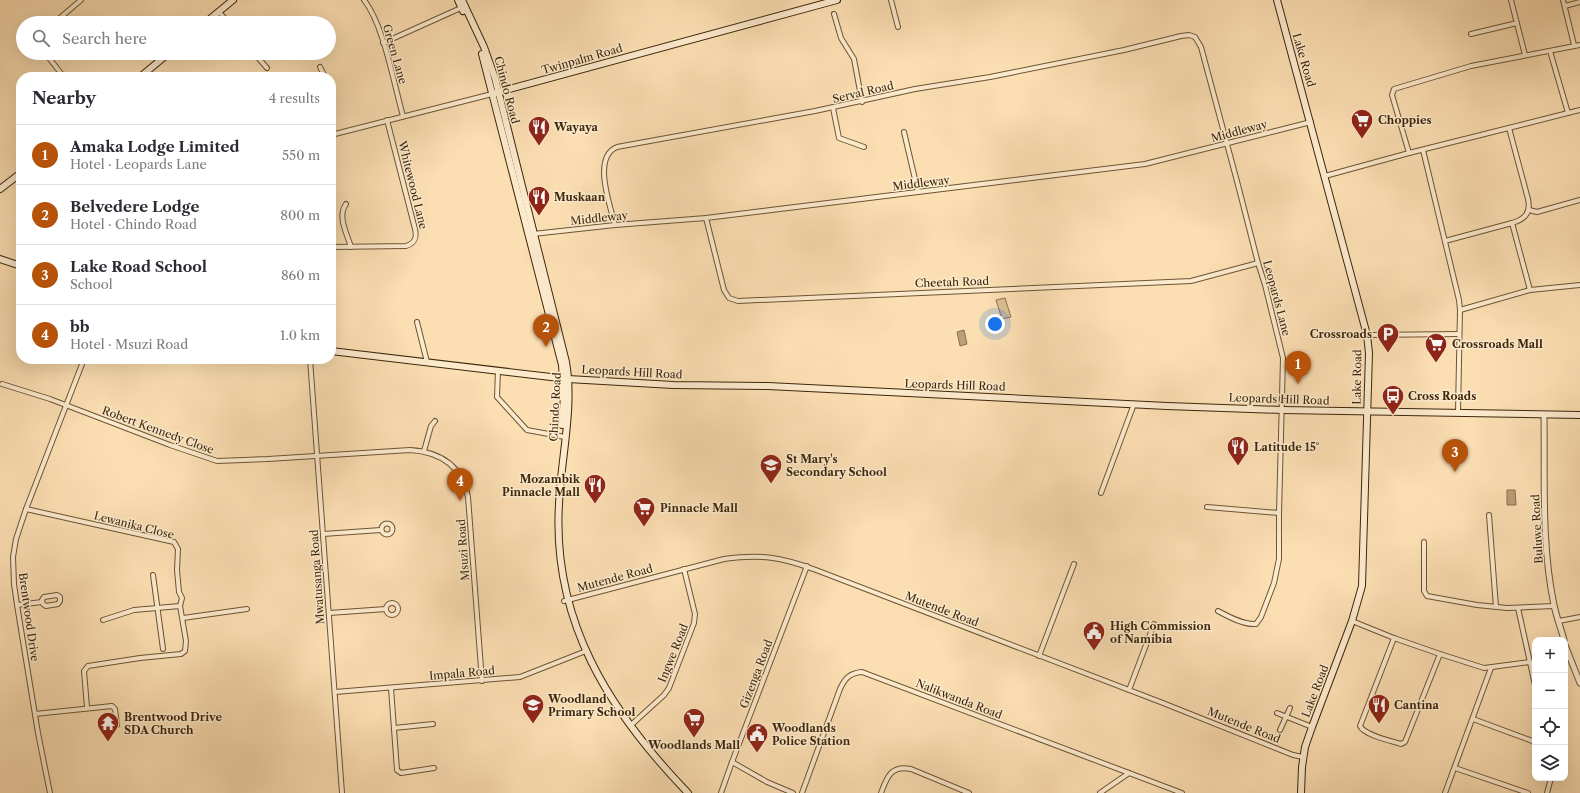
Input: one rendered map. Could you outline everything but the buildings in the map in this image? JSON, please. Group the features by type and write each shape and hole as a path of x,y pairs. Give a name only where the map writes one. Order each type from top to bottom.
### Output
{"main road":[{"path":"214,16 233,0"},
{"name":"Chindo Road","path":"458,0 463,5 484,59 495,93 565,367 566,390 563,437 555,503 555,532 556,557 571,624 604,692 629,726 683,793"},
{"name":"Twinpalm Road","path":"495,93 837,0"},
{"name":"Lake Road","path":"1277,0 1367,335 1369,370 1362,575 1360,593 1352,621 1312,727 1303,757 1301,793"},
{"path":"146,72 161,60"},
{"path":"0,189 16,177"},
{"path":"2,258 16,264"},
{"name":"Leopards Hill Road","path":"336,352 552,377 673,385 768,386 1282,410 1580,415"},
{"path":"565,367 570,373 579,379 566,390 562,383 552,377 565,367"},
{"path":"1352,412 1360,410 1367,397 1372,405 1382,412"},
{"path":"1352,412 1361,415 1366,426"},
{"path":"1366,426 1373,416 1382,412"},
{"name":"Chindo Road","path":"629,726 688,793"}],"street":[{"path":"62,16 81,0"},
{"name":"Green Lane","path":"364,0 375,17 384,43 403,116"},
{"path":"891,0 898,27"},
{"path":"1511,0 1525,55"},
{"path":"1563,0 1574,45"},
{"path":"1565,6 1580,2"},
{"path":"384,43 463,5"},
{"path":"219,12 223,16"},
{"path":"834,14 841,38 854,59 862,102"},
{"path":"1471,34 1517,23"},
{"name":"Serval Road","path":"615,225 606,187 604,170 606,155 613,148 833,108 915,89 990,77 1124,50 1181,36 1190,35 1195,37"},
{"name":"Leopards Lane","path":"1195,37 1201,47 1267,292 1283,358 1279,559 1274,583 1259,622 1252,624 1230,617 1218,611"},
{"path":"1409,153 1392,96 1394,89 1471,66 1580,45"},
{"path":"1550,50 1568,113"},
{"path":"51,60 60,72"},
{"path":"260,60 267,68"},
{"path":"320,67 322,72"},
{"name":"Twinpalm Road","path":"336,134 495,93"},
{"path":"833,108 839,138 864,147"},
{"path":"1325,176 1409,153 1580,110"},
{"name":"Whitewood Lane","path":"336,247 406,246 414,243 416,239 415,229 387,120"},
{"name":"Middleway","path":"531,234 615,225 706,218 1145,164 1311,122"},
{"path":"1445,241 1521,220 1528,210 1528,199 1509,128"},
{"path":"904,132 918,192"},
{"path":"1423,150 1457,291 1460,310 1458,412"},
{"path":"1528,210 1537,212 1580,200"},
{"path":"346,204 342,209 342,216 351,247"},
{"name":"Cheetah Road","path":"706,218 724,290 729,298 738,301 1185,281 1258,263"},
{"path":"1512,223 1530,290"},
{"path":"1460,310 1530,290 1580,285"},
{"path":"417,322 427,362"},
{"path":"1367,335 1459,334"},
{"name":"Brentwood Drive","path":"50,793 17,605 14,584 13,557 16,539 26,509 82,364"},
{"name":"Mwatusanga Road","path":"310,364 342,793"},
{"path":"498,370 497,397 524,428 531,431 563,437"},
{"name":"Robert Kennedy Close","path":"2,384 66,404 170,445 216,461 318,455"},
{"path":"1101,493 1134,404"},
{"name":"Buluwe Road","path":"1544,415 1546,544 1554,606 1563,637"},
{"path":"424,451 431,426 435,422"},
{"name":"Msuzi Road","path":"318,455 397,450 424,451 442,458 453,466 460,476 467,491 482,681"},
{"path":"1207,507 1279,513"},
{"name":"Lewanika Close","path":"26,509 174,542 178,549 178,576 182,598 180,606 183,618 186,646 185,651 181,654 140,658 92,665 85,668 87,707"},
{"path":"1489,515 1496,607"},
{"path":"323,534 381,530"},
{"path":"1424,542 1424,590 1427,596 1496,607 1518,608 1554,606"},
{"name":"Mutende Road","path":"566,600 701,564 741,557 770,557 783,559 807,566 1293,755 1303,757"},
{"path":"1039,656 1074,564"},
{"name":"Gizenga Road","path":"721,792 807,566"},
{"name":"Ingwe Road","path":"629,726 664,695 669,688 694,623 695,614 684,569"},
{"path":"153,575 163,649"},
{"path":"17,605 42,602"},
{"path":"103,620 134,610 180,606"},
{"path":"1518,608 1532,673"},
{"path":"183,618 247,609"},
{"path":"329,613 386,609"},
{"path":"1559,621 1580,617"},
{"path":"1352,621 1394,638 1484,668 1530,662"},
{"path":"1129,690 1154,624"},
{"path":"1394,638 1360,726 1364,731 1381,738 1401,744 1405,742 1440,654"},
{"name":"Impala Road","path":"334,692 482,681 526,676 584,651"},
{"path":"1568,653 1580,683"},
{"path":"1445,793 1491,668"},
{"name":"Nalikwanda Road","path":"802,793 842,685 850,675 862,672 1182,793"},
{"path":"391,688 396,768 399,772 404,773 434,768"},
{"path":"35,714 87,707 112,706 115,709 117,725"},
{"path":"1280,730 1290,708"},
{"path":"1277,713 1312,727"},
{"path":"1473,719 1532,741"},
{"path":"394,728 433,724"},
{"path":"732,762 767,782 793,793"},
{"path":"881,793 889,774 895,769 903,767 969,793"},
{"path":"1455,768 1528,793"},
{"path":"1100,793 1129,773"},
{"path":"1547,793 1550,781"}],"shaded area":[{"path":"1005,298 1011,317 1002,319 996,300"},
{"path":"964,330 967,344 960,346 957,332"},
{"path":"1507,490 1515,490 1516,505 1507,505"}],"place":[{"name":"Choppies","path":"1362,140"},
{"name":"Wayaya","path":"539,146"},
{"name":"Muskaan","path":"539,216"},
{"name":"Belvedere Lodge","path":"546,347"},
{"name":"Crossroads","path":"1388,354"},
{"name":"Crossroads Mall","path":"1436,364"},
{"name":"Amaka Lodge Limited","path":"1298,384"},
{"name":"Cross Roads","path":"1393,416"},
{"name":"Latitude 15°","path":"1238,466"},
{"name":"Lake Road School","path":"1455,472"},
{"name":"St Mary's Secondary School","path":"771,484"},
{"name":"bb","path":"460,501"},
{"name":"Mozambik Pinnacle Mall","path":"595,504"},
{"name":"Pinnacle Mall","path":"644,528"},
{"name":"High Commission of Namibia","path":"1094,652"},
{"name":"Woodland Primary School","path":"533,724"},
{"name":"Cantina","path":"1379,724"},
{"name":"Woodlands Mall","path":"694,738"},
{"name":"Brentwood Drive SDA Church","path":"108,742"},
{"name":"Woodlands Police Station","path":"757,754"}]}
